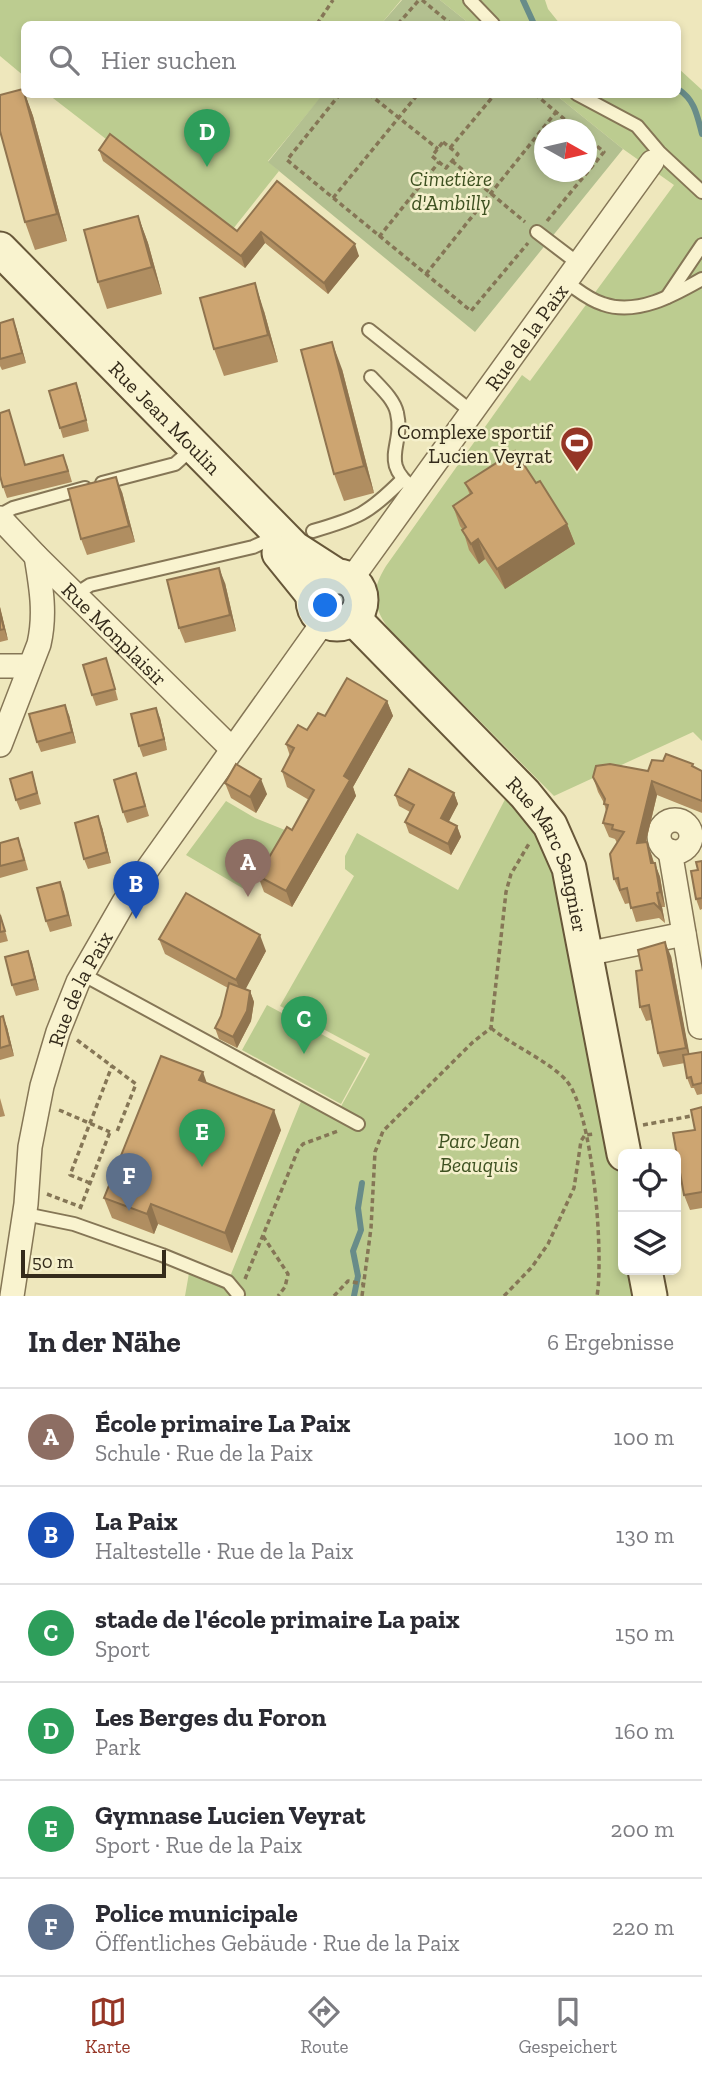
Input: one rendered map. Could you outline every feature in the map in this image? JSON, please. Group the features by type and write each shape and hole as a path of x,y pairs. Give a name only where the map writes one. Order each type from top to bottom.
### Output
{"street":[{"name":"Rue de la Paix","path":"12,1296 25,1213 28,1165 42,1086 61,1024 99,941 336,598 409,485 471,412 652,162"},
{"name":"Rue Jean Moulin","path":"2,260 271,535 301,554 336,598"},
{"name":"Rue Monplaisir","path":"0,516 36,556 232,749"},
{"path":"0,745 39,644 43,626 36,556"},
{"name":"Rue Marc Sangnier","path":"336,598 520,788 550,825 569,868 622,1142"},
{"path":"0,666 30,666"},
{"path":"687,845 684,934 700,1014"},
{"path":"586,954 684,934"},
{"path":"646,1275 650,1296"}],"lane":[{"path":"470,0 489,21"},
{"path":"584,98 637,126 659,152 702,192"},
{"path":"537,232 590,299 615,307 643,305 665,299 702,279"},
{"path":"665,299 702,245"},
{"path":"369,330 471,412"},
{"path":"313,531 363,514 409,485 394,457 397,412 391,400 370,377"},
{"path":"0,516 57,495 174,464 189,452"},
{"path":"76,594 90,585 253,548 271,535"},
{"path":"82,974 358,1124"},
{"path":"25,1213 74,1224 162,1255 228,1282 238,1294"}],"path":[{"path":"319,21 333,0"},
{"path":"401,21 420,0 447,21"},
{"path":"337,98 287,160 471,311 579,182"},
{"path":"374,98 438,149"},
{"path":"333,198 415,98"},
{"path":"450,148 492,98"},
{"path":"540,98 565,119"},
{"path":"426,274 556,111"},
{"path":"443,142 458,154 446,168 432,156 438,149 443,142"},
{"path":"597,146 604,152 597,160"},
{"path":"452,161 537,232"},
{"path":"379,237 439,162"},
{"path":"362,1296 371,1228 375,1152 379,1138 464,1051 491,1028 508,883 526,846 550,825"},
{"path":"491,1028 566,1081 578,1101 600,1236 600,1280 597,1296"},
{"path":"56,1109 116,1134 135,1084 75,1040"},
{"path":"90,1183 70,1175 112,1066"},
{"path":"585,1135 622,1142 702,1114"},
{"path":"238,1294 298,1150 303,1144 358,1124"},
{"path":"74,1224 110,1132"},
{"path":"504,1296 532,1268 548,1244 571,1197 580,1145 585,1135"},
{"path":"41,1192 81,1207"},
{"path":"263,1236 288,1274 285,1287 278,1296"},
{"path":"334,1296 348,1281 363,1283"}],"green space":[{"path":"0,0 401,0 384,21 21,21 21,74 0,56"},
{"path":"402,0 440,0 466,21 384,21"},
{"path":"440,0 545,0 558,21 466,21"},
{"name":"Complexe sportif Lucien Veyrat","path":"681,71 702,90 702,741 693,732 554,796 389,629 379,613 376,590 386,566 522,375 530,381 674,185 597,128 597,119 586,119 560,98 681,98"},
{"path":"53,98 320,98 268,161 279,171 229,234"},
{"name":"Cimetière d'Ambilly","path":"320,98 560,98 586,119 534,119 534,182 596,182 475,332 268,162"},
{"name":"Cimetière d'Ambilly","path":"597,128 623,149 597,181"},
{"name":"Parc Jean Beauquis","path":"514,782 542,813 622,1149 618,1149 618,1275 646,1275 650,1296 185,1296 189,1273 225,1289 302,1099 339,1110 370,1054 280,1006 354,876 345,869 345,856 357,833 458,890"},
{"path":"226,801 255,818 285,830 249,892 186,855"},
{"path":"267,1005 366,1058 341,1104 242,1050"}],"building":[{"path":"21,90 21,98 25,98 57,214 25,222 0,131 0,95"},
{"path":"110,134 237,231 277,181 355,244 324,283 261,232 241,256 99,150"},
{"path":"138,216 152,267 98,282 84,230"},
{"path":"255,283 268,335 214,349 200,298"},
{"path":"13,319 22,353 0,359 0,323"},
{"path":"332,342 364,466 334,474 301,350"},
{"path":"76,383 86,420 60,428 49,391"},
{"path":"9,410 25,465 63,455 68,471 3,487 0,476 0,413"},
{"path":"515,451 536,483 540,481 567,524 497,569 478,539 471,544 462,530 466,527 453,506 472,493 465,483"},
{"path":"116,477 129,526 81,539 68,489"},
{"path":"219,568 230,615 179,628 167,580"},
{"path":"0,613 4,629 0,630"},
{"path":"106,658 115,689 92,695 83,665"},
{"path":"347,678 387,701 344,776 350,780 286,891 258,876 287,827 292,830 314,790 282,771 294,748 286,744 298,725 307,730 318,713 325,716"},
{"path":"65,705 72,732 37,742 29,714"},
{"path":"156,708 164,739 139,746 131,714"},
{"path":"666,754 693,764 692,766 702,771 702,801 652,781 637,843 647,842 651,863 655,863 660,909 654,903 631,908 627,888 620,890 618,878 614,879 610,854 624,832 612,829 613,825 603,823 608,805 604,804 605,799 593,777 596,766 610,764 648,771 652,760 663,761"},
{"path":"236,764 261,779 250,797 225,783"},
{"path":"409,769 454,793 441,818 457,826 448,844 405,822 414,805 395,795"},
{"path":"32,772 37,793 16,800 10,779"},
{"path":"136,773 145,806 123,812 114,780"},
{"path":"98,816 107,852 84,859 75,823"},
{"path":"18,838 24,860 0,866 0,843"},
{"path":"702,861 702,898 696,899 691,871 698,870 696,862"},
{"path":"60,882 68,915 46,921 37,888"},
{"path":"186,893 260,935 236,980 159,939"},
{"path":"0,915 5,931 0,932"},
{"path":"665,942 686,1048 658,1053 649,1005 640,1007 636,971 642,970 638,950"},
{"path":"28,951 35,979 12,985 5,957"},
{"path":"229,983 250,991 247,1011 233,1037 215,1028 221,1016"},
{"path":"3,1016 10,1045 0,1048 0,1017"},
{"path":"702,1052 702,1083 693,1085 691,1077 687,1078 683,1055"},
{"path":"161,1056 203,1072 199,1080 274,1110 225,1233 151,1204 147,1214 104,1198"},
{"path":"702,1107 702,1192 684,1195 681,1149 676,1149 673,1133 695,1130 691,1110"}],"waterway":[{"path":"523,0 533,21"},
{"path":"681,91 692,103 702,134"},
{"path":"354,1296 358,1276 353,1251 361,1230 358,1208 362,1183"}],"place":[{"name":"Les Berges du Foron","path":"207,167"},
{"name":"Complexe sportif Lucien Veyrat","path":"577,473"},
{"name":"École primaire La Paix","path":"248,897"},
{"name":"La Paix","path":"136,919"},
{"name":"stade de l'école primaire La paix","path":"304,1054"},
{"name":"Gymnase Lucien Veyrat","path":"202,1167"},
{"name":"Police municipale","path":"129,1211"}]}
